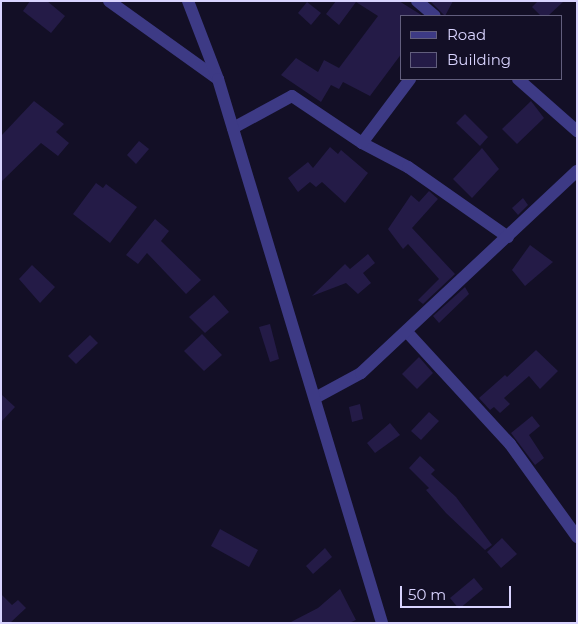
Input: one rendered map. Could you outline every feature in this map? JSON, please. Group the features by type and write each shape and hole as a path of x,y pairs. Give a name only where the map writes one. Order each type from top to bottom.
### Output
{"street":[{"path":"109,1 218,79"},
{"path":"188,1 218,79 382,623"},
{"path":"417,1 434,15"},
{"path":"362,143 409,80"},
{"path":"519,80 577,132"},
{"path":"233,128 292,96 362,143 408,167 508,237"},
{"path":"315,398 360,373 407,332 577,171"},
{"path":"407,332 510,444 577,537"}],"building":[{"path":"30,1 47,1 65,16 51,33 23,11"},
{"path":"336,1 399,1 421,15 400,15 400,56 370,96 343,82 339,89 331,85 321,102 281,75 296,58 318,72 324,60 339,68 378,16 356,2 339,25 326,14"},
{"path":"430,1 453,1 444,15"},
{"path":"538,1 564,1 549,15 540,15 532,7"},
{"path":"307,2 321,13 311,25 298,13"},
{"path":"34,101 64,124 56,132 69,143 58,156 41,143 1,182 1,136"},
{"path":"531,101 544,118 517,144 502,129"},
{"path":"465,114 488,137 480,146 456,123"},
{"path":"139,141 149,149 136,164 127,155"},
{"path":"330,147 338,154 341,150 368,173 345,203 322,182 316,187 310,182 298,192 288,178 308,162 313,168"},
{"path":"482,148 499,169 472,198 453,179"},
{"path":"96,183 103,188 106,184 137,207 110,243 73,214"},
{"path":"429,191 438,199 412,228 455,274 423,304 418,300 439,279 408,244 403,249 388,229 411,195 419,202"},
{"path":"523,198 528,205 518,215 512,208"},
{"path":"155,219 169,231 161,241 201,280 186,294 147,253 138,264 126,255"},
{"path":"530,245 553,262 525,286 512,270"},
{"path":"368,254 375,263 363,273 371,283 358,294 346,283 312,296 345,264 350,269"},
{"path":"32,265 55,287 40,303 19,279"},
{"path":"465,287 469,294 439,323 433,316"},
{"path":"214,295 229,312 205,333 189,317"},
{"path":"270,324 279,359 270,362 259,327"},
{"path":"202,334 222,355 204,371 184,351"},
{"path":"90,335 98,343 76,364 68,356"},
{"path":"536,350 558,371 540,389 529,376 504,398 510,404 500,413 494,407 490,410 479,398 505,375 507,377"},
{"path":"419,357 433,373 417,389 402,374"},
{"path":"1,394 15,407 1,422"},
{"path":"360,404 363,419 352,422 349,407"},
{"path":"429,412 439,421 421,440 411,431"},
{"path":"532,416 540,426 529,435 544,458 535,465 511,433"},
{"path":"390,423 400,435 375,453 367,443"},
{"path":"420,456 435,470 431,474 456,497 492,545 485,550 446,513 426,490 429,488 409,468"},
{"path":"220,529 258,550 249,567 211,546"},
{"path":"502,538 517,554 501,568 487,552"},
{"path":"325,548 332,557 313,574 306,566"},
{"path":"474,578 483,589 459,609 450,598"},
{"path":"340,589 356,620 349,623 289,623 318,608"},
{"path":"1,594 12,605 18,600 26,608 10,623 1,623"}]}
